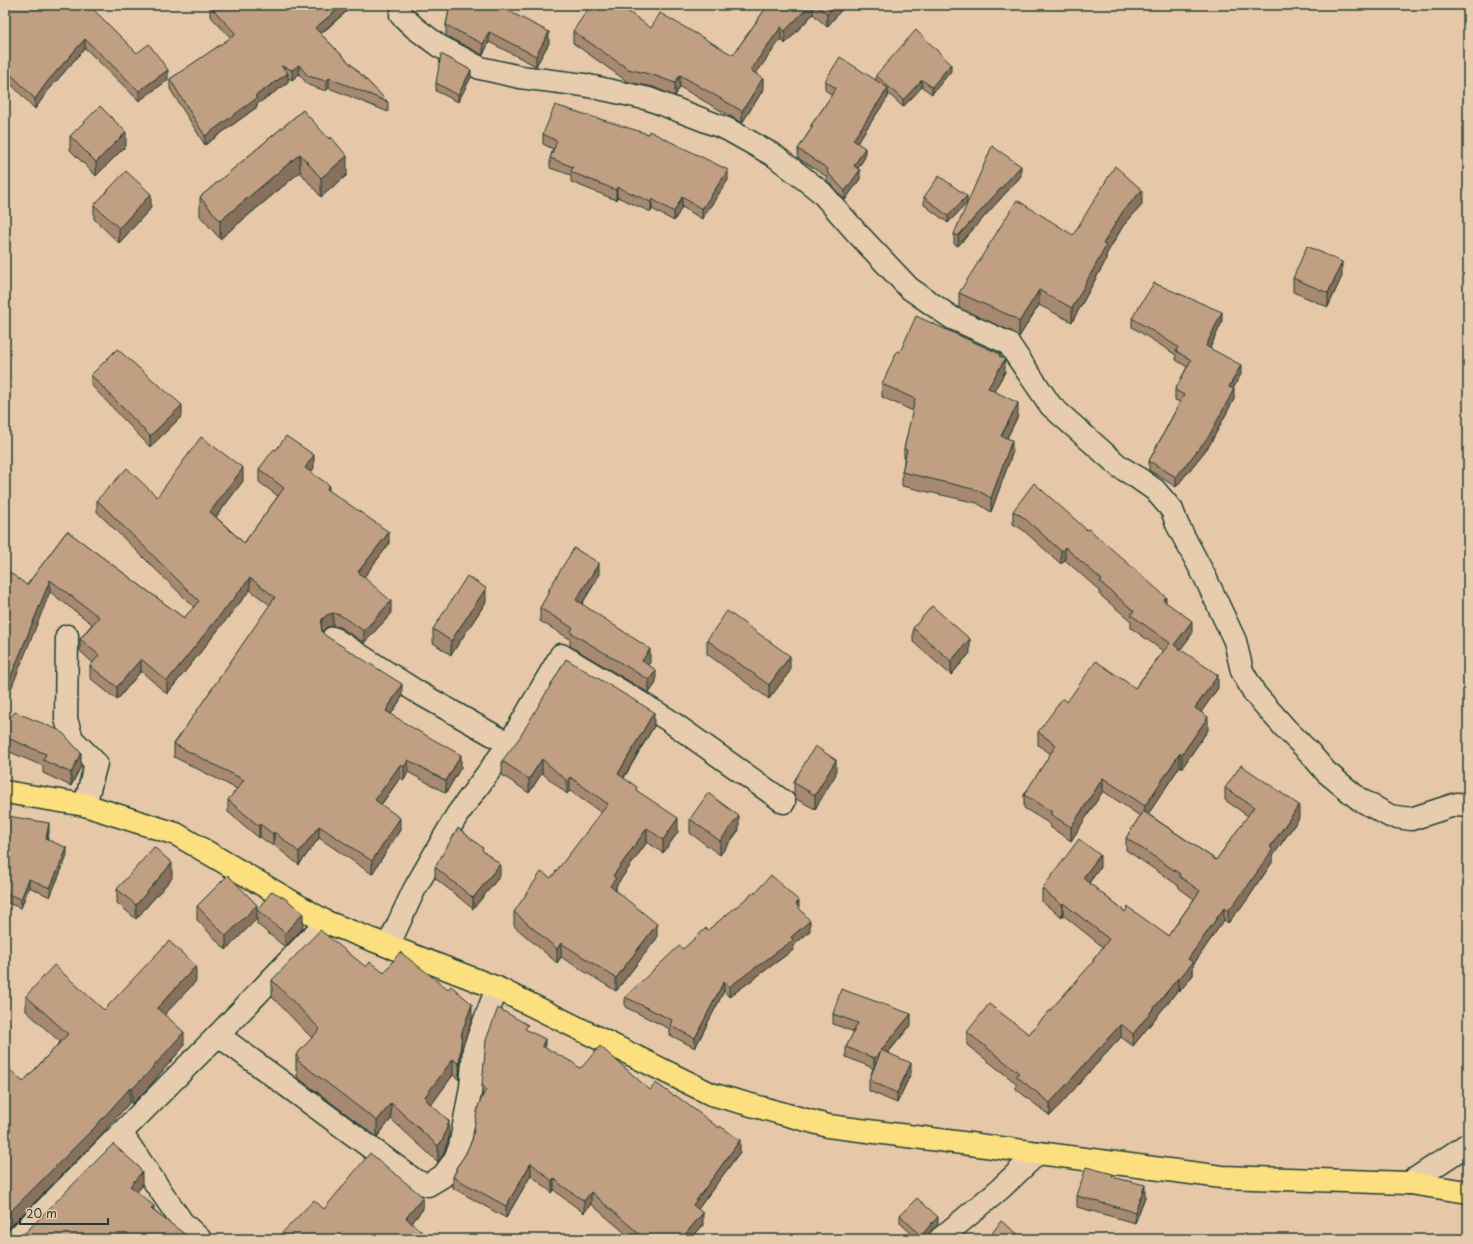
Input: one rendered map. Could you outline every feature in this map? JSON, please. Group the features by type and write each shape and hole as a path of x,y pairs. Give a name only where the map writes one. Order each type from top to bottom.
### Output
{"main road":[{"path":"5,792 85,805 176,834 326,922 497,988 711,1094 828,1126 1222,1177 1409,1183 1468,1192"}],"street":[{"path":"401,15 415,28 439,46 480,68 520,77 584,85 649,99 727,129 775,156 821,192 857,233 910,288 952,318 1008,343 1051,406 1120,467 1136,476 1155,490 1172,510 1177,524 1206,579 1234,641 1242,671 1255,694 1326,772 1359,799 1390,816 1411,819 1457,804 1468,805"},
{"path":"67,636 66,719 72,739 96,763 85,805"},
{"path":"333,638 419,693 509,744"},
{"path":"388,946 414,890 457,815 509,744 561,655 667,719 784,802"},
{"path":"16,1239 218,1035 326,922"},
{"path":"218,1035 416,1180 428,1185 443,1176 454,1161 460,1147 471,1086 474,1049 497,988"},
{"path":"121,1133 182,1222 200,1239"},
{"path":"1409,1183 1468,1144"},
{"path":"940,1239 1000,1189 1038,1153"}],"building":[{"path":"13,5 89,5 137,53 149,44 168,70 139,91 85,39 47,82 35,99 5,68 5,14"},
{"path":"343,5 315,28 388,102 329,78 326,81 308,76 299,65 292,70 281,66 288,73 255,96 257,98 205,136 170,79 236,34 210,6"},
{"path":"450,5 497,5 549,32 536,56 489,32 483,44 446,25"},
{"path":"591,5 619,5 651,28 660,13 733,55 768,5 810,5 785,31 781,27 750,70 763,78 742,111 680,75 675,83 653,75 628,69 573,31"},
{"path":"817,5 835,5 827,14"},
{"path":"916,30 951,64 932,87 922,80 903,100 876,75"},
{"path":"441,54 471,70 458,95 436,83"},
{"path":"840,57 888,88 853,140 865,148 854,166 860,170 845,191 827,172 828,169 798,149 813,126 811,125 836,88 825,81"},
{"path":"555,105 648,134 649,131 728,170 702,209 682,197 674,212 652,199 651,202 617,187 616,190 571,172 573,167 550,158 557,141 543,134"},
{"path":"100,106 126,132 96,162 70,136"},
{"path":"303,110 329,139 331,137 347,156 321,178 300,154 220,221 200,197"},
{"path":"992,146 1021,166 958,236 954,234"},
{"path":"1115,166 1142,190 1123,211 1103,244 1106,246 1072,308 1039,290 1019,322 1013,317 959,293 1017,200 1073,235"},
{"path":"126,171 151,194 119,228 94,205"},
{"path":"939,176 967,196 948,216 924,197"},
{"path":"1307,246 1342,262 1328,293 1293,278"},
{"path":"1154,283 1222,312 1206,346 1241,365 1229,387 1234,389 1209,436 1176,477 1149,461 1184,395 1175,390 1191,360 1176,351 1178,347 1132,318"},
{"path":"916,316 1000,354 999,356 1005,359 988,388 1018,403 1001,436 1012,440 991,498 977,490 902,472 907,450 904,449 915,399 882,384 897,351 900,352"},
{"path":"117,349 182,405 150,436 91,375"},
{"path":"286,436 314,455 305,468 329,485 327,489 389,532 358,572 391,601 364,631 340,615 333,613 322,619 322,632 402,684 386,711 461,755 446,781 408,760 404,767 400,765 375,800 400,818 372,861 319,826 299,852 274,832 273,834 260,824 259,826 228,800 244,780 174,744 275,597 250,578 167,681 141,659 117,687 90,666 99,655 80,639 99,617 50,580 5,691 5,569 27,585 67,531 184,618 199,601 97,500 127,468 157,497 201,437 243,468 210,512 244,543 284,488 259,469"},
{"path":"1034,483 1166,597 1163,600 1192,621 1174,645 1218,675 1195,708 1208,717 1182,754 1180,753 1145,806 1103,778 1071,827 1050,814 1052,812 1024,795 1056,745 1038,732 1063,698 1067,702 1096,661 1135,688 1170,643 1131,615 1134,611 1100,582 1102,580 1065,547 1061,551 1023,517 1013,511"},
{"path":"574,548 599,563 576,600 650,649 642,661 656,670 649,680 570,632 573,628 540,608 550,590 549,589"},
{"path":"467,576 486,588 451,641 433,629"},
{"path":"932,606 970,639 951,661 913,628"},
{"path":"727,611 790,656 769,685 707,640"},
{"path":"566,659 654,712 618,774 637,787 636,790 678,818 663,840 647,828 613,876 616,878 610,886 657,924 616,978 561,943 557,949 514,912 541,872 551,878 608,804 570,777 567,781 542,759 529,779 502,761 520,737"},
{"path":"15,712 61,731 81,753 71,773 43,760 46,754 5,737 5,723"},
{"path":"815,746 836,760 815,795 796,784 794,781"},
{"path":"1241,765 1299,805 1270,847 1273,849 1247,887 1228,911 1224,908 1188,959 1193,962 1179,979 1178,978 1133,1034 1121,1024 1050,1103 1016,1076 1019,1073 967,1032 989,1004 1029,1034 1094,961 1093,960 1109,939 1063,903 1062,905 1042,889 1079,839 1100,855 1083,878 1125,912 1128,907 1168,936 1200,891 1179,876 1180,874 1126,838 1143,811 1216,860 1254,807 1225,788"},
{"path":"708,793 739,816 720,841 690,819"},
{"path":"5,815 49,823 46,839 67,848 50,888 29,879 21,899 5,893"},
{"path":"458,828 500,864 473,898 435,867"},
{"path":"154,847 172,863 136,905 117,889"},
{"path":"228,875 257,905 226,936 197,906"},
{"path":"771,875 799,901 796,904 810,921 791,937 793,940 729,987 724,981 695,1038 670,1026 672,1020 625,997 679,946 683,949 706,928 708,930 754,892 755,893"},
{"path":"272,891 286,899 303,913 285,933 257,910"},
{"path":"320,930 366,967 370,962 384,973 400,952 448,989 451,986 472,1004 462,1032 459,1064 453,1059 424,1098 449,1121 443,1139 438,1146 391,1103 377,1121 297,1060 299,1058 296,1055 320,1029 272,980"},
{"path":"169,941 196,966 157,1008 184,1032 147,1074 132,1089 130,1088 94,1128 7,1215 5,1219 5,1065 23,1082 68,1034 26,996 54,965 104,1010"},
{"path":"841,989 911,1014 881,1050 911,1063 897,1093 869,1080 881,1051 874,1058 846,1047 858,1023 833,1014"},
{"path":"498,1008 528,1025 525,1029 545,1039 542,1046 572,1062 579,1068 582,1067 600,1046 650,1090 656,1083 674,1096 675,1095 719,1128 720,1126 740,1140 693,1205 703,1213 681,1239 645,1239 591,1192 584,1201 561,1185 554,1178 552,1181 531,1163 506,1206 453,1177 457,1169 456,1168 465,1155 472,1140 478,1106 486,1089 482,1085 486,1040"},
{"path":"113,1144 139,1167 142,1172 130,1186 154,1206 151,1209 190,1238 189,1239 5,1239 5,1229 13,1236 20,1236 25,1233"},
{"path":"370,1153 423,1197 406,1218 429,1239 286,1239 281,1234 314,1200 324,1209"},
{"path":"1086,1167 1113,1174 1112,1177 1145,1185 1135,1212 1077,1196"},
{"path":"917,1198 938,1217 921,1236 900,1215"},
{"path":"1001,1221 1024,1239 988,1239"}]}
